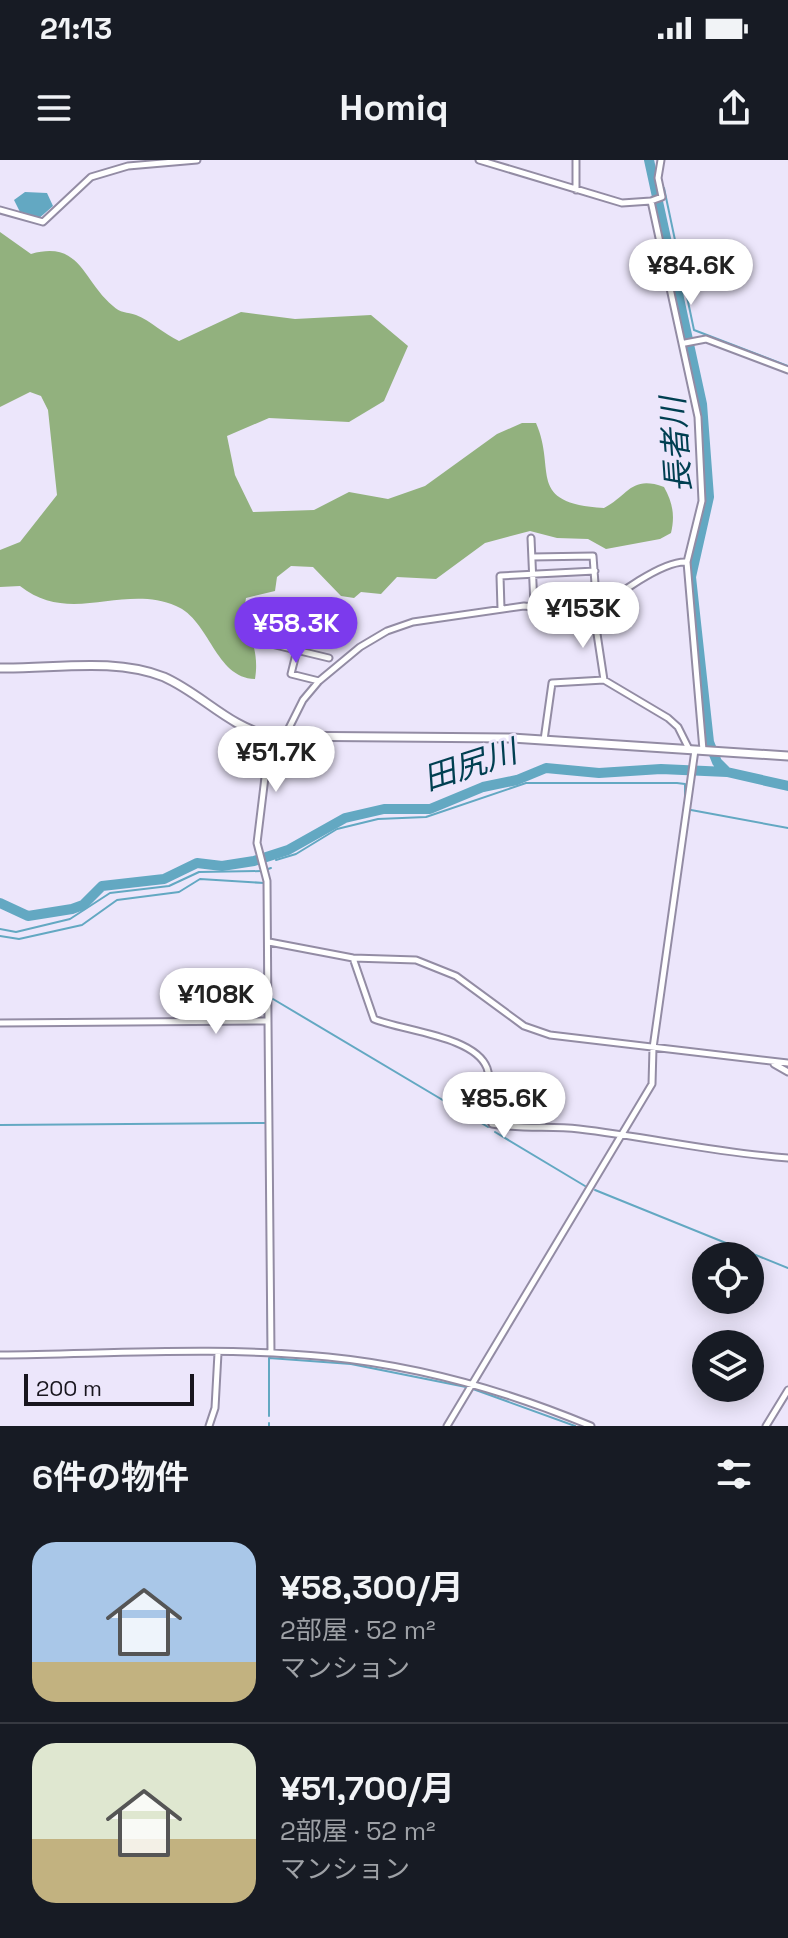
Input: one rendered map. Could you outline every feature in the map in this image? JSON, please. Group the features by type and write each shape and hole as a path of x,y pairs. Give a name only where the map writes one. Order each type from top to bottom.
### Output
{"street":[{"path":"0,210 31,222 43,222 91,177 128,166 197,160"},
{"path":"479,160 626,204 655,200"},
{"path":"576,160 576,190"},
{"path":"447,1426 652,1084 653,1048 694,764 702,749 687,562 702,495 698,417 688,342 655,200 661,160"},
{"path":"688,342 706,339 788,370"},
{"path":"531,538 534,606"},
{"path":"532,557 590,555 595,559 596,613 604,680"},
{"path":"285,736 303,700 319,681 360,647 387,631 413,622 534,606 596,613 619,593 671,562 687,562"},
{"path":"501,609 500,576 595,571"},
{"path":"271,644 329,658"},
{"path":"297,650 291,674 319,681"},
{"path":"0,668 124,667 147,671 188,690 238,725 270,736 544,740 788,756"},
{"path":"544,740 552,683 604,680 668,718 702,749"},
{"path":"270,736 258,816 259,852 267,881 269,942 271,1353"},
{"path":"269,942 353,958 405,957 427,964 456,976 524,1026 550,1035 653,1048 729,1053 788,1063"},
{"path":"353,958 374,1019 457,1043 483,1060 489,1076 487,1095 492,1124 622,1135 734,1154 788,1158"},
{"path":"0,1023 268,1021"},
{"path":"774,1063 788,1072"},
{"path":"209,1426 215,1408 218,1353"},
{"path":"0,1355 271,1353 384,1365 473,1385 591,1426"},
{"path":"766,1426 788,1390"}],"green space":[{"path":"0,232 31,254 48,251 71,257 116,308 142,318 179,341 241,312 295,319 371,315 408,346 384,401 349,422 269,418 227,436 235,475 253,512 314,510 349,492 388,499 425,486 497,434 522,423 536,423 542,440 548,482 553,492 579,505 604,508 637,485 644,483 664,487 672,510 671,533 660,539 606,549 588,539 557,538 530,531 485,543 436,579 397,577 381,594 361,592 354,598 341,596 313,567 291,566 277,577 275,591 246,598 246,617 255,655 255,679 231,669 197,623 176,606 156,600 136,599 58,603 20,586 0,587 0,550 20,542 57,495 48,410 41,396 30,392 0,407"}],"water":[{"path":"25,192 47,193 53,206 37,220 21,214 14,200"}],"waterway":[{"name":"長者川","path":"649,160 702,404 709,497 691,577 709,742 717,762 727,772"},
{"path":"664,188 694,330 788,366"},
{"name":"田尻川","path":"0,903 28,916 72,909 83,905 102,886 164,879 197,863 222,866 254,861 288,850 345,818 384,809 430,809 483,787 517,780 546,768 599,773 661,769 727,772 788,786"},
{"path":"276,860 296,854 337,829 378,819 426,817 526,783 685,784 685,809"},
{"path":"691,810 788,828"},
{"path":"0,929 16,932 70,919 110,893 169,886 199,872 262,871"},
{"path":"0,936 19,939 82,925 117,900 179,892 200,879 264,883 265,1018"},
{"path":"273,999 488,1127"},
{"path":"265,1025 266,1072"},
{"path":"0,1125 267,1123"},
{"path":"495,1132 585,1186"},
{"path":"267,1170 267,1231"},
{"path":"595,1190 788,1268"},
{"path":"267,1241 268,1348"},
{"path":"269,1416 269,1358 351,1364 466,1387"},
{"path":"473,1389 575,1426"}]}
